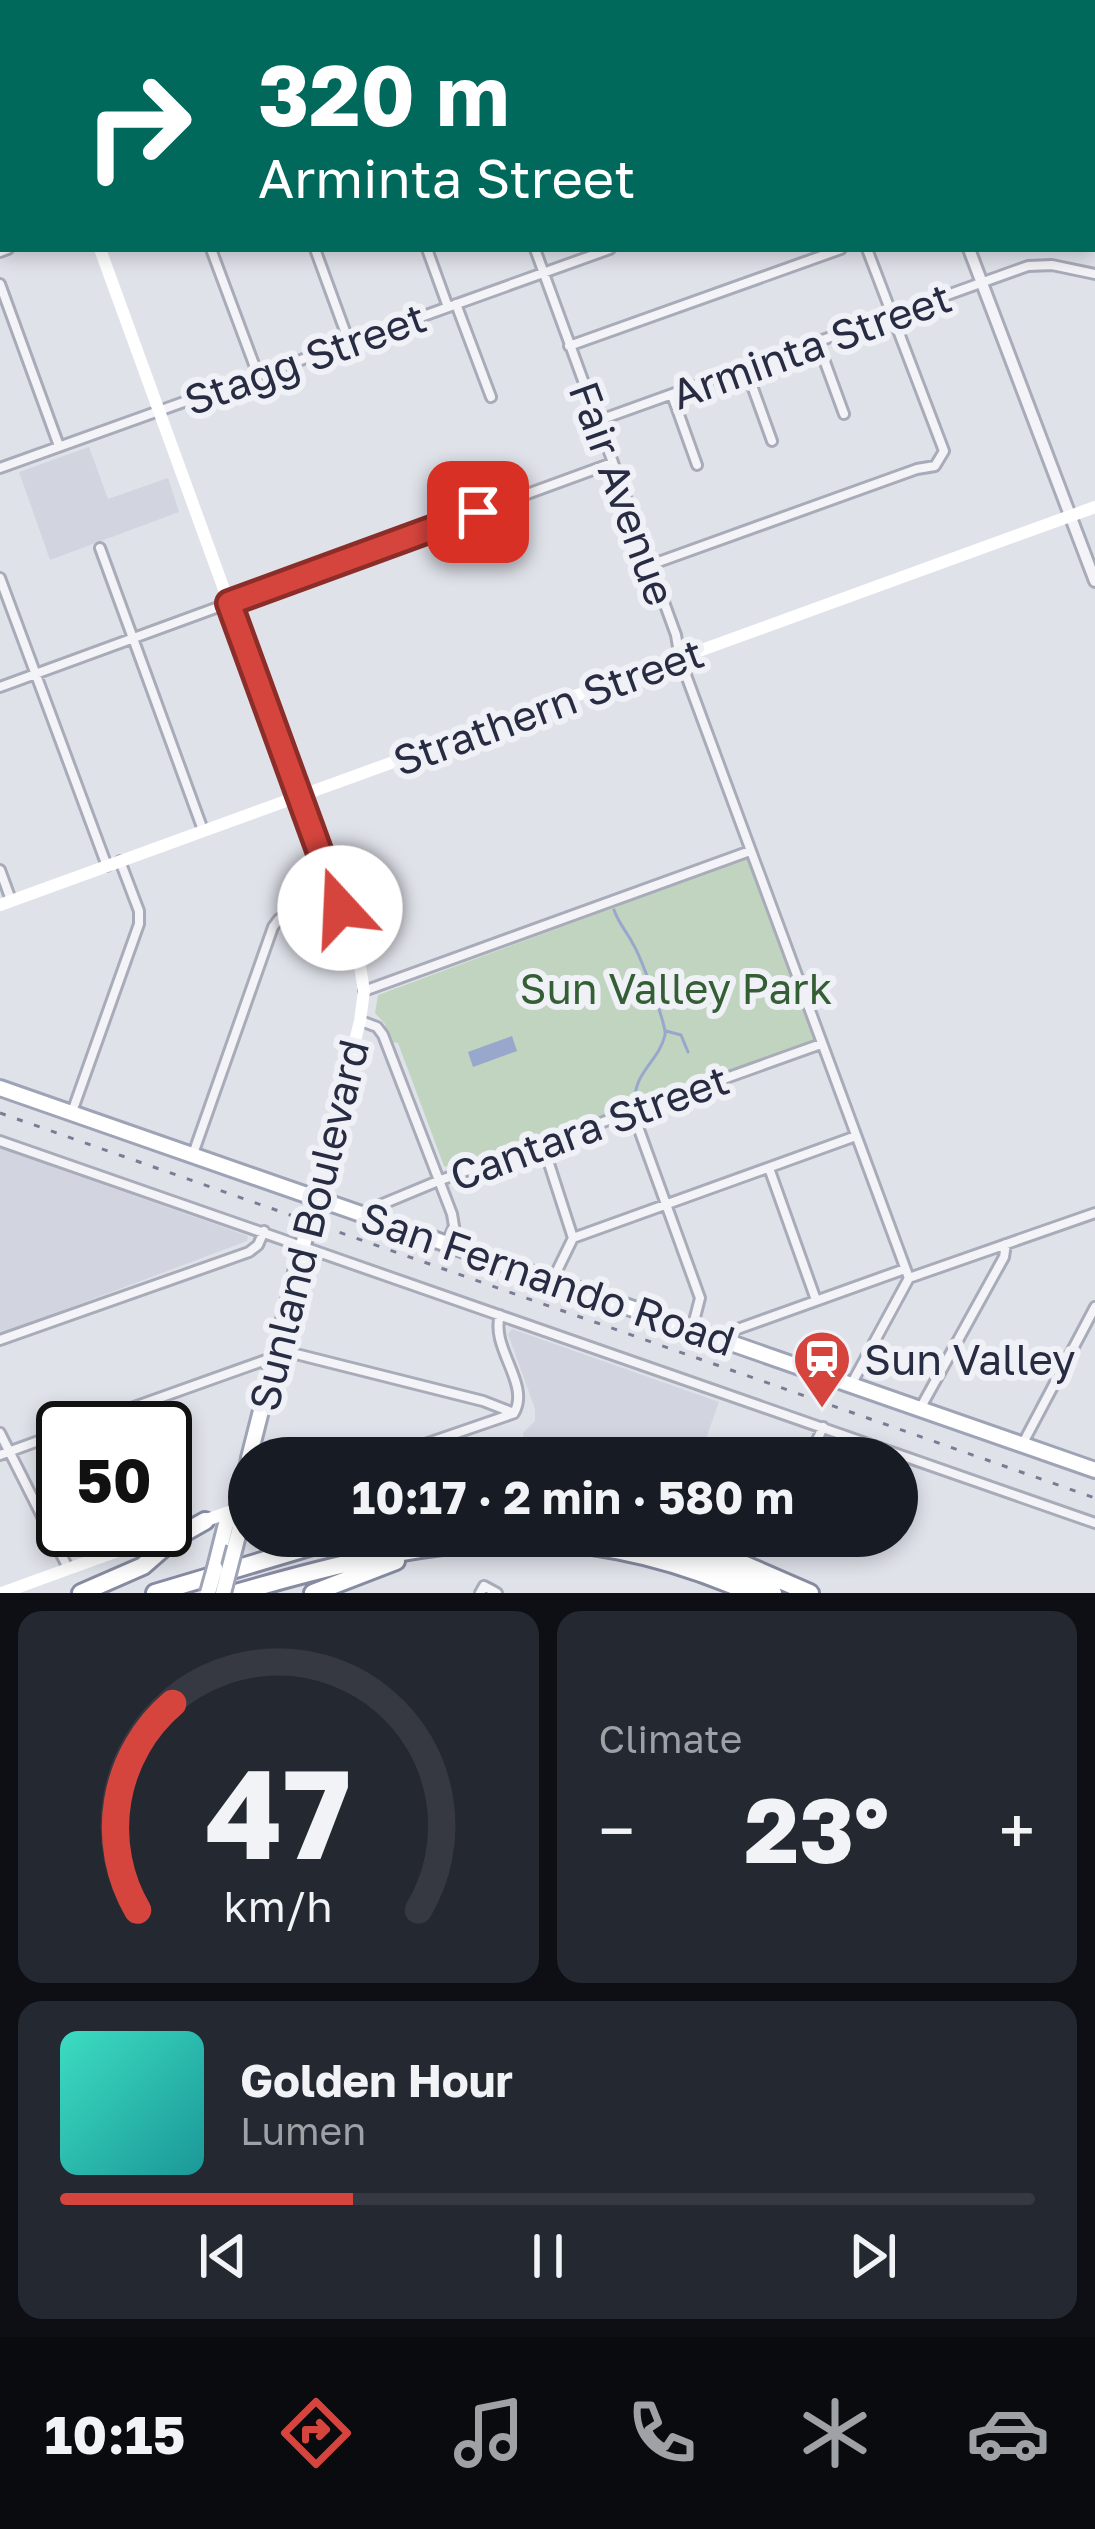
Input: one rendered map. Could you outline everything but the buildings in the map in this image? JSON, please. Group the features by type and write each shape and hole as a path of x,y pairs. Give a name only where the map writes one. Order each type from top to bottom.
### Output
{"highway":[{"path":"81,1593 143,1566 175,1538 205,1521"},
{"path":"155,1593 276,1557"},
{"path":"236,1593 362,1557"},
{"path":"313,1593 410,1557"},
{"path":"642,1557 751,1593"},
{"path":"675,1557 773,1593"},
{"path":"692,1557 783,1593"},
{"path":"727,1557 811,1593"}],"main road":[{"path":"101,252 337,898 364,991"},
{"name":"Strathern Street","path":"6,903 1095,507"},
{"name":"Sunland Boulevard","path":"254,1437 364,991"},
{"name":"San Fernando Road","path":"0,1088 1095,1471"},
{"path":"2,1593 228,1513"},
{"name":"Sunland Boulevard","path":"208,1593 228,1522"},
{"name":"Sunland Boulevard","path":"223,1593 232,1557"}],"street":[{"path":"213,252 258,375"},
{"path":"316,252 349,342"},
{"path":"428,252 491,397"},
{"name":"Fair Avenue","path":"536,252 907,1274"},
{"name":"Stagg Street","path":"0,468 602,252"},
{"path":"569,346 833,252"},
{"path":"650,565 935,466 941,458 940,441 868,252"},
{"path":"970,252 1095,581"},
{"name":"Arminta Street","path":"597,421 1042,264 1095,274"},
{"path":"0,284 59,446"},
{"path":"818,343 844,414"},
{"path":"746,369 772,441"},
{"path":"672,395 697,465"},
{"path":"0,687 612,463"},
{"path":"100,548 203,830"},
{"path":"0,578 139,923 72,1113"},
{"path":"364,991 750,851"},
{"path":"0,870 6,903"},
{"path":"193,1155 273,927 279,920 337,898"},
{"path":"360,1021 370,1022 383,1034 453,1219 447,1243"},
{"name":"Cantara Street","path":"359,1214 438,1180 821,1043"},
{"path":"633,1113 700,1298 692,1329"},
{"path":"553,1280 573,1238 856,1136"},
{"name":"San Fernando Road","path":"0,1141 1095,1523"},
{"path":"543,1145 573,1238"},
{"path":"769,1168 816,1300"},
{"path":"722,1339 732,1330 816,1300 1095,1214"},
{"path":"0,1340 249,1252 264,1232"},
{"path":"920,1409 1004,1257 1006,1244"},
{"path":"851,1384 907,1274"},
{"path":"1022,1444 1095,1307"},
{"path":"500,1315 498,1335 519,1396 514,1413"},
{"path":"149,1401 288,1352 514,1413"},
{"path":"445,1437 514,1413"},
{"path":"818,1437 823,1427"},
{"path":"0,1433 5,1453 68,1568"},
{"path":"5,1453 36,1442"},
{"path":"482,1590 497,1593"}],"shaded area":[{"path":"89,447 108,499 168,478 179,512 50,560 19,472"},
{"path":"0,1148 248,1236 247,1241 0,1334"},
{"path":"512,1329 719,1402 706,1437 524,1437 535,1421 535,1409 508,1334"}],"green space":[{"name":"Sun Valley Park","path":"748,858 815,1042 455,1170 444,1166 398,1043 390,1042 385,1024 375,1013 378,995"}],"water":[{"path":"512,1036 517,1051 473,1067 468,1052"}],"waterway":[{"path":"614,910 641,962 665,1035 637,1085 636,1105"},
{"path":"666,1031 681,1035 688,1052"}],"railway":[{"path":"0,1113 1095,1498"}],"place":[{"name":"Sun Valley","path":"822,1410"}],"route":[{"path":"340,908 229,603 478,512"}]}
